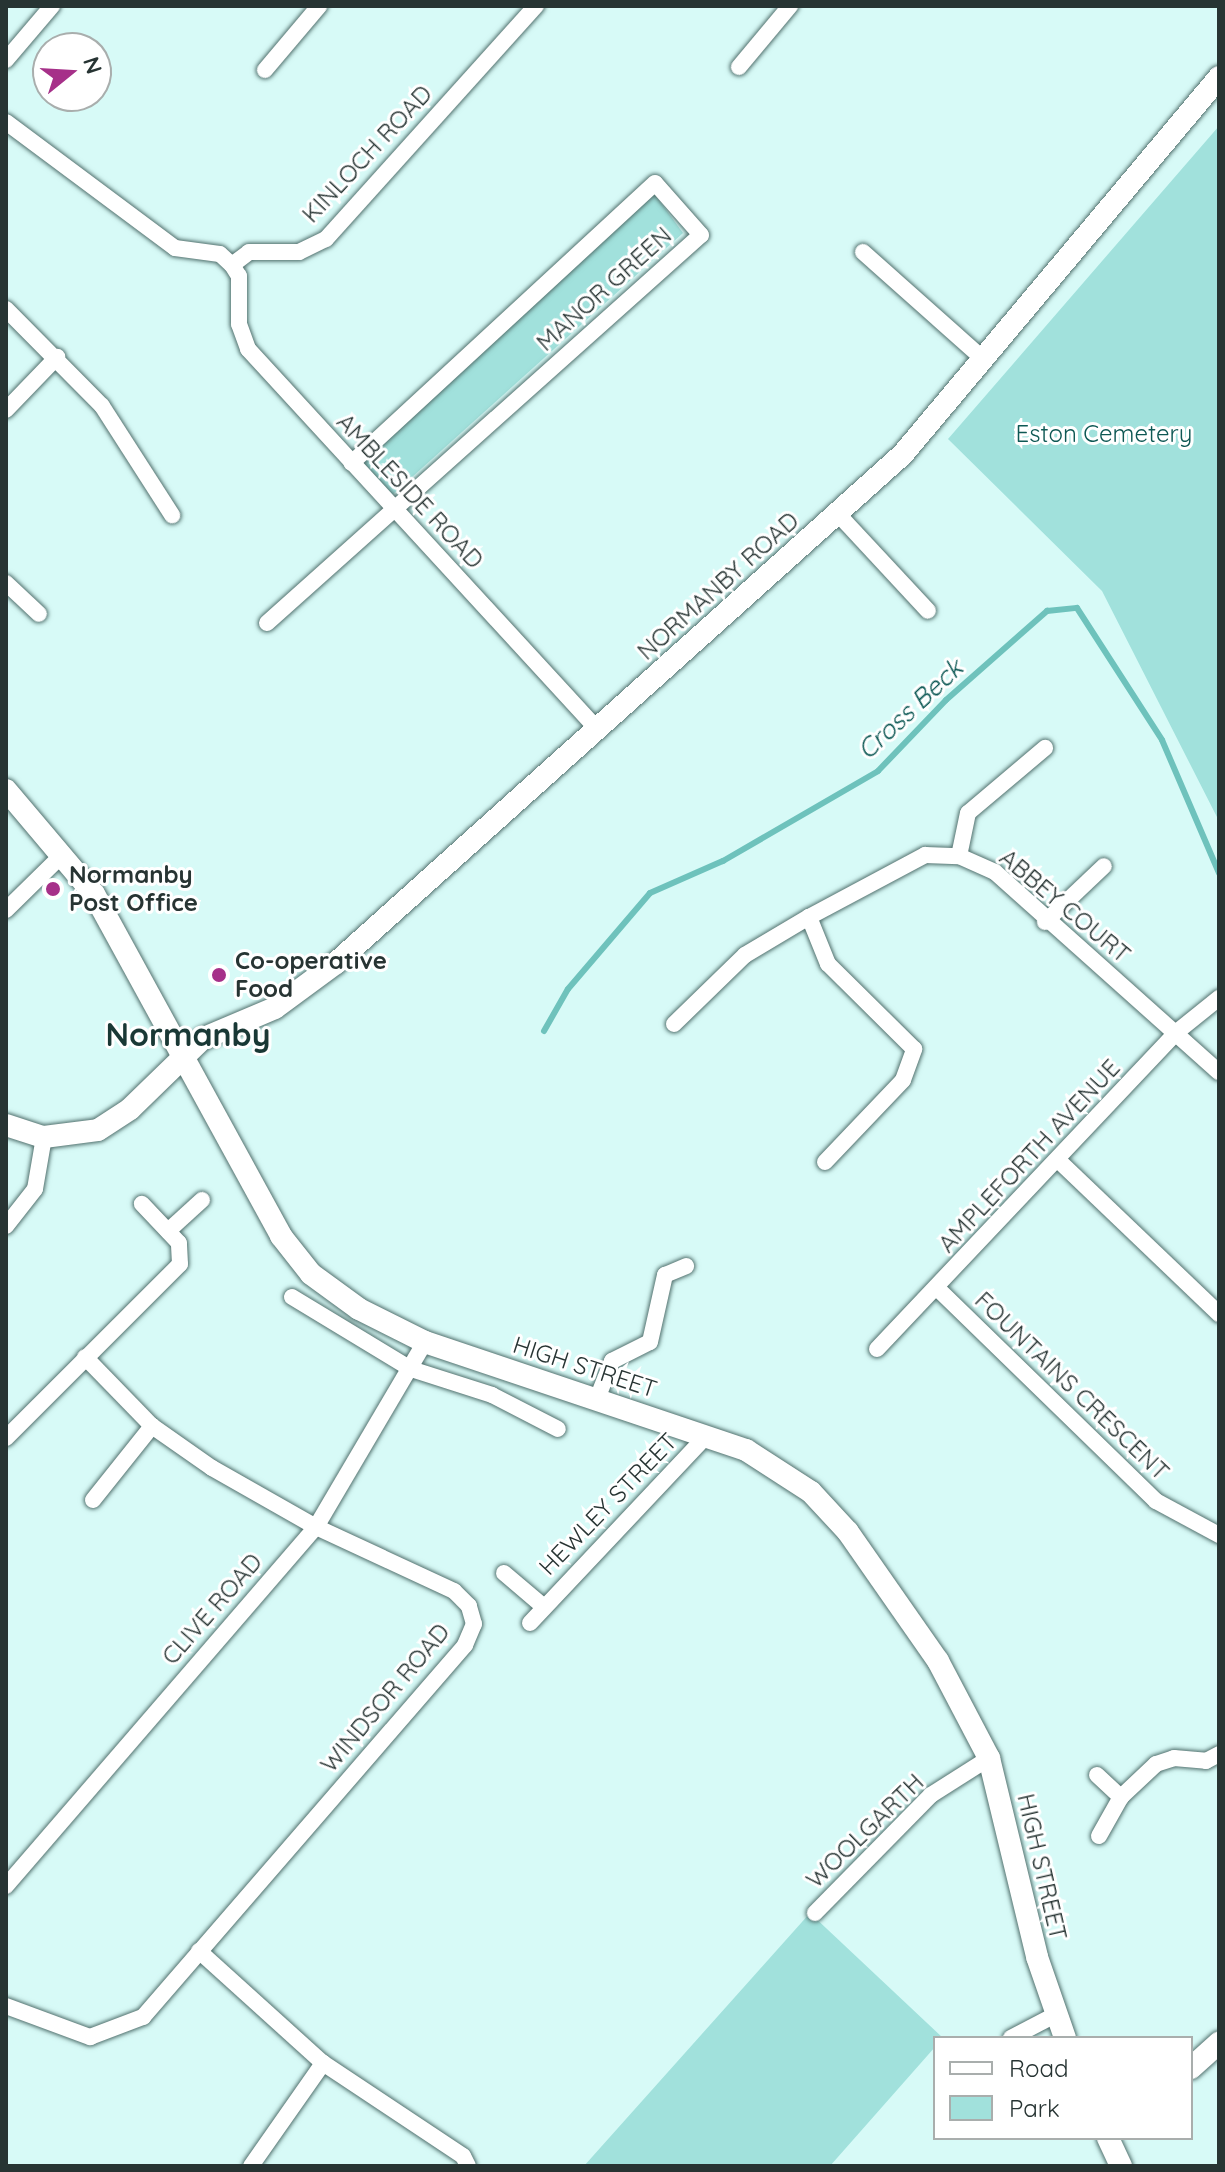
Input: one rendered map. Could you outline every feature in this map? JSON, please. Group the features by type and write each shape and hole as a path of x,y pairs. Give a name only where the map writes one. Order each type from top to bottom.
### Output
{"main road":[{"name":"NORMANBY ROAD","path":"44,1137 98,1130 130,1109 202,1039 275,1008 324,973 838,514 903,454 1219,77"},
{"name":"HIGH STREET","path":"6,790 63,854 121,938 281,1236 311,1274 359,1309 425,1342 707,1435 776,1467 811,1492 848,1532 938,1661 989,1758 1055,2015 1064,2036"},
{"path":"6,1125 44,1137"},
{"path":"1193,2066 1219,2043"},
{"path":"1109,2140 1121,2166"}],"street":[{"path":"6,60 52,6"},
{"path":"265,70 319,6"},
{"name":"KINLOCH ROAD","path":"232,265 249,252 299,252 326,239 536,6"},
{"path":"739,67 790,6"},
{"path":"6,122 160,240 220,254 232,265"},
{"name":"MANOR GREEN","path":"352,463 655,183 701,235 394,509"},
{"path":"863,252 982,358"},
{"name":"AMBLESIDE ROAD","path":"232,265 239,276 239,324 248,349 597,729"},
{"path":"6,309 57,357 102,406 172,515"},
{"path":"6,410 57,357"},
{"path":"267,623 394,509"},
{"path":"838,514 928,611"},
{"path":"6,583 39,614"},
{"path":"959,856 968,813 1045,748"},
{"path":"6,910 63,854"},
{"name":"ABBEY COURT","path":"674,1024 745,955 809,917 925,855 959,856 995,872 1045,922 1178,1031 1219,1072"},
{"path":"1045,922 1104,866"},
{"path":"809,917 828,964 914,1049 903,1080 825,1162"},
{"name":"AMPLEFORTH AVENUE","path":"877,1349 938,1289 1178,1031 1219,998"},
{"path":"6,1226 35,1189 44,1137"},
{"path":"1058,1160 1219,1314"},
{"path":"174,1237 202,1200"},
{"path":"6,1438 180,1264 174,1237 142,1204"},
{"path":"597,1399 612,1361 650,1342 665,1275 686,1266"},
{"name":"FOUNTAINS CRESCENT","path":"938,1289 1156,1501 1219,1535"},
{"path":"292,1297 411,1369 492,1395 558,1429"},
{"name":"CLIVE ROAD","path":"6,1886 316,1527 425,1342"},
{"name":"WINDSOR ROAD","path":"6,2006 90,2037 143,2017 465,1645 474,1624 469,1606 454,1591 316,1527 212,1468 152,1426 85,1357"},
{"path":"93,1500 152,1426"},
{"name":"HEWLEY STREET","path":"530,1623 707,1435"},
{"name":"HEWLEY STREET","path":"504,1573 544,1607"},
{"path":"1099,1836 1121,1797 1156,1764 1174,1758 1206,1761 1219,1754"},
{"name":"WOOLGARTH","path":"815,1913 931,1795 989,1758"},
{"path":"1097,1775 1121,1797"},
{"path":"199,1951 323,2063 463,2156 468,2166"},
{"path":"1015,2036 1055,2015"},
{"path":"251,2166 323,2063"}],"green space":[{"name":"Eston Cemetery","path":"1219,126 1219,821 1102,591 948,439"},
{"path":"653,192 683,233 391,496 358,467"},
{"path":"810,1913 941,2036 933,2036 933,2049 830,2166 584,2166"}],"waterway":[{"name":"Cross Beck","path":"544,1031 568,989 650,893 723,861 878,771 946,700 1047,611 1077,608 1162,740 1219,873"}],"place":[{"name":"Normanby Post Office","path":"53,889"},
{"name":"Co-operative Food","path":"219,975"}],"district":[{"name":"Normanby","path":"188,1034"}]}
